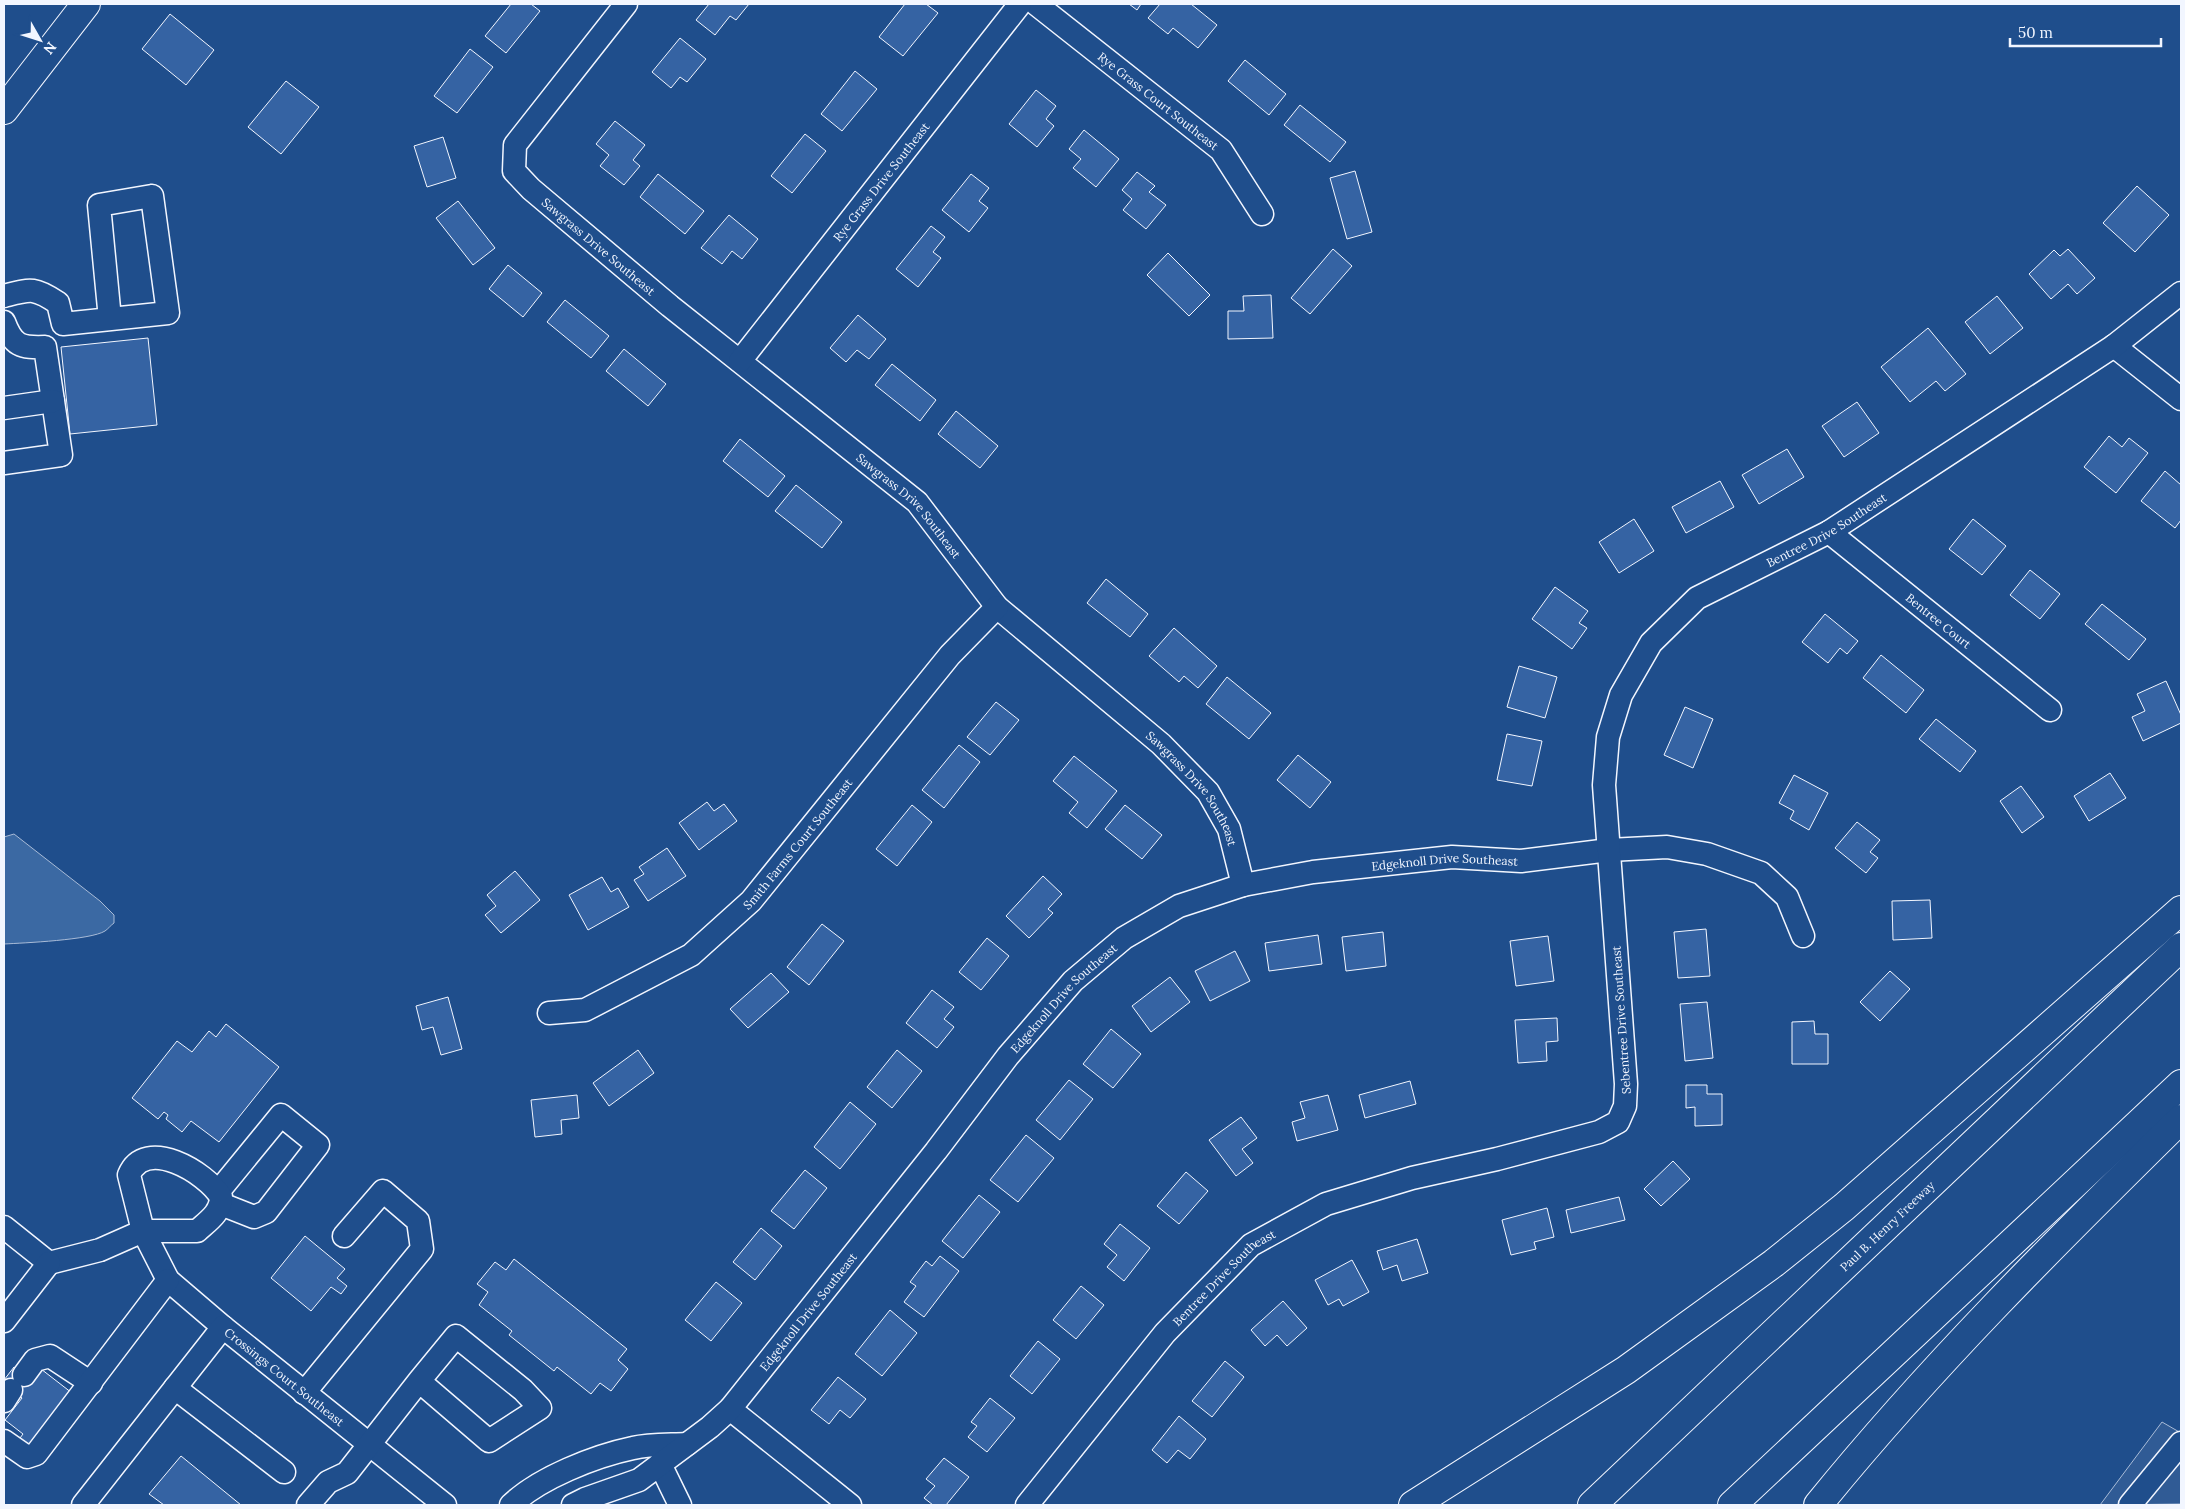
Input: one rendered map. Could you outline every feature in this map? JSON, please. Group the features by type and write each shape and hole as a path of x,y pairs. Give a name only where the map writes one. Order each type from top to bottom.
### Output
{"main road":[{"path":"4,110 86,4"},
{"path":"1413,1505 1626,1370 1774,1263 1852,1200 2181,910"},
{"name":"Paul B. Henry Freeway","path":"1592,1505 2181,947"},
{"path":"1732,1505 2181,1084"},
{"path":"1818,1505 1944,1360 2010,1290 2181,1119"}],"street":[{"name":"Sawgrass Drive Southeast","path":"626,4 515,145 514,171 531,189 740,361 917,502 997,607 1161,744 1208,792 1229,829 1243,885"},
{"name":"Rye Grass Drive Southeast","path":"740,361 1020,4"},
{"name":"Rye Grass Court Southeast","path":"1036,4 1221,150 1262,214"},
{"path":"4,462 61,455 45,347 63,324 168,313 152,196 99,205 110,319"},
{"path":"4,315 4,296 28,290 41,292 58,302 63,324"},
{"name":"Bentree Drive Southeast","path":"1609,850 1604,785 1608,737 1621,695 1651,643 1697,598 1829,532 2114,346 2181,293"},
{"path":"4,322 9,336 25,348 45,347"},
{"path":"2114,346 2181,399"},
{"path":"4,408 53,401"},
{"name":"Bentree Court","path":"1829,532 2050,710"},
{"name":"Smith Farms Court Southeast","path":"549,1013 585,1010 691,955 751,900 950,655 997,607"},
{"name":"Edgeknoll Drive Southeast","path":"573,1505 638,1480 730,1409 936,1151 1008,1056 1073,981 1124,938 1179,906 1243,885 1313,872 1452,857 1521,860 1609,850 1675,849 1706,854 1761,873 1787,897 1803,936"},
{"name":"Sebentree Drive Southeast","path":"1497,1159 1600,1132 1618,1122 1625,1106 1626,1084 1609,850"},
{"path":"4,1321 49,1263 100,1250 143,1231 197,1231 216,1214 220,1198 191,1168 173,1161 144,1159 135,1163 129,1175 143,1231"},
{"name":"Bentree Drive Southeast","path":"1027,1505 1165,1333 1251,1246 1326,1204 1412,1178 1497,1159"},
{"path":"304,1393 422,1249 418,1221 383,1191 344,1236"},
{"path":"4,1227 49,1263"},
{"name":"Crossings Court Southeast","path":"143,1231 168,1280 304,1393 445,1505"},
{"path":"4,1441 26,1457 36,1454 91,1384 168,1280"},
{"path":"83,1505 223,1327"},
{"path":"308,1505 328,1482 347,1473 371,1445 419,1381 456,1336 524,1390 540,1408 489,1441 419,1381"},
{"path":"13,1388 35,1360 50,1356 91,1384"},
{"path":"175,1388 284,1472"},
{"path":"730,1409 850,1505"},
{"path":"2130,1505 2181,1443"},
{"path":"511,1505 534,1488 597,1457 635,1448 687,1444"},
{"path":"660,1464 680,1505"}],"shaded area":[{"path":"14,834 100,901 114,915 114,923 105,931 86,937 4,944 4,837"},
{"path":"2162,1422 2181,1433 2181,1504 2100,1505"}],"building":[{"path":"511,4 531,4 540,11 506,53 485,36"},
{"path":"709,4 749,4 736,20 730,16 715,35 696,20"},
{"path":"905,4 926,4 938,13 903,56 879,37"},
{"path":"1129,4 1141,4 1137,10"},
{"path":"1160,4 1191,4 1217,25 1198,48 1173,28 1168,34 1148,18"},
{"path":"170,14 214,50 186,85 142,49"},
{"path":"680,38 706,59 687,82 680,77 671,88 652,72"},
{"path":"470,49 493,67 457,113 434,96"},
{"path":"1245,60 1286,94 1269,115 1228,81"},
{"path":"855,71 877,89 842,131 821,114"},
{"path":"286,81 319,107 281,154 248,127"},
{"path":"1036,90 1056,106 1046,119 1054,126 1037,147 1009,124"},
{"path":"1300,105 1346,142 1330,162 1284,125"},
{"path":"615,121 645,145 633,160 640,166 624,185 600,166 609,155 596,144"},
{"path":"1084,130 1119,159 1096,187 1073,168 1081,159 1069,149"},
{"path":"805,134 826,151 792,193 771,176"},
{"path":"443,137 456,178 427,187 414,146"},
{"path":"1355,171 1372,232 1347,239 1330,178"},
{"path":"1137,172 1155,186 1149,192 1166,205 1146,229 1123,210 1132,199 1122,190"},
{"path":"658,174 704,211 685,234 640,197"},
{"path":"971,174 989,188 979,201 988,208 969,232 942,210"},
{"path":"2137,186 2169,215 2135,252 2103,223"},
{"path":"458,201 495,248 473,265 436,218"},
{"path":"729,215 758,239 742,259 732,251 722,264 701,248"},
{"path":"931,226 945,237 933,252 941,258 918,287 896,269"},
{"path":"1333,249 1352,266 1310,314 1291,298"},
{"path":"2068,249 2095,278 2077,294 2068,284 2051,299 2029,274 2054,250 2060,256"},
{"path":"1168,253 1210,295 1189,316 1147,275"},
{"path":"508,265 542,293 523,317 489,289"},
{"path":"1271,295 1273,338 1228,339 1228,311 1244,311 1243,296"},
{"path":"1997,296 2023,328 1990,354 1965,322"},
{"path":"565,300 609,336 591,358 547,322"},
{"path":"858,315 886,339 869,359 857,350 846,362 830,348"},
{"path":"1928,328 1966,374 1945,391 1936,381 1910,402 1881,367"},
{"path":"148,338 157,425 70,434 61,347"},
{"path":"624,349 666,384 648,406 606,371"},
{"path":"892,364 936,400 920,421 875,385"},
{"path":"1857,402 1879,433 1844,457 1822,426"},
{"path":"956,411 998,446 980,468 938,434"},
{"path":"2109,436 2122,447 2129,438 2148,453 2116,493 2084,467"},
{"path":"740,439 785,476 768,497 723,461"},
{"path":"1787,449 1804,477 1759,504 1742,475"},
{"path":"2165,471 2181,485 2181,520 2175,528 2141,501"},
{"path":"1720,481 1734,507 1686,533 1672,507"},
{"path":"796,485 842,522 822,548 775,511"},
{"path":"1634,519 1654,551 1619,573 1599,542"},
{"path":"1973,519 2006,546 1982,575 1949,549"},
{"path":"2030,570 2060,594 2040,619 2010,595"},
{"path":"1106,579 1148,614 1130,637 1087,603"},
{"path":"1555,587 1588,611 1579,623 1587,628 1572,649 1532,619"},
{"path":"2102,604 2146,639 2129,660 2085,624"},
{"path":"1825,614 1858,641 1847,654 1840,648 1828,663 1802,642"},
{"path":"1174,628 1217,666 1198,688 1184,676 1179,682 1149,656"},
{"path":"1881,655 1924,690 1906,713 1863,678"},
{"path":"1519,666 1557,677 1545,718 1507,707"},
{"path":"1227,677 1271,713 1249,739 1206,704"},
{"path":"2166,681 2181,715 2181,723 2143,741 2132,717 2145,711 2137,694"},
{"path":"996,702 1019,720 990,755 967,737"},
{"path":"1685,707 1713,719 1693,768 1664,755"},
{"path":"1936,719 1976,751 1960,772 1919,739"},
{"path":"1507,734 1542,741 1532,786 1497,780"},
{"path":"959,745 980,762 944,808 922,790"},
{"path":"1298,755 1331,782 1310,808 1277,780"},
{"path":"1074,756 1117,791 1087,828 1069,813 1078,802 1053,781"},
{"path":"2110,773 2126,798 2089,821 2074,796"},
{"path":"1794,775 1828,793 1809,830 1790,819 1794,811 1779,803"},
{"path":"2021,786 2044,817 2022,833 2000,801"},
{"path":"707,802 714,811 724,804 737,821 699,850 679,823"},
{"path":"912,805 932,822 897,866 876,849"},
{"path":"1125,805 1162,835 1142,859 1105,829"},
{"path":"1857,822 1880,840 1870,852 1878,858 1866,873 1835,848"},
{"path":"667,848 686,876 648,901 634,880 644,874 639,867"},
{"path":"515,871 540,900 501,933 485,915 496,906 487,895"},
{"path":"1043,876 1062,894 1048,909 1053,913 1029,938 1006,916"},
{"path":"602,877 611,892 618,888 629,907 588,930 569,895"},
{"path":"1930,900 1932,938 1893,940 1892,901"},
{"path":"822,924 844,941 809,985 787,967"},
{"path":"1706,929 1710,976 1678,978 1674,932"},
{"path":"1383,932 1386,966 1346,971 1342,937"},
{"path":"1318,935 1322,964 1269,971 1265,943"},
{"path":"1548,936 1554,981 1516,986 1510,941"},
{"path":"987,938 1009,956 981,990 959,972"},
{"path":"1235,951 1250,981 1210,1001 1195,971"},
{"path":"1890,971 1910,989 1880,1021 1860,1002"},
{"path":"771,973 789,992 748,1028 730,1009"},
{"path":"1170,977 1190,1002 1151,1032 1132,1006"},
{"path":"932,990 954,1007 944,1019 954,1027 937,1048 906,1023"},
{"path":"448,997 462,1049 441,1055 433,1027 422,1030 416,1006"},
{"path":"1707,1002 1713,1058 1685,1061 1680,1004"},
{"path":"1557,1018 1558,1041 1546,1042 1547,1061 1518,1063 1515,1020"},
{"path":"1814,1021 1815,1034 1828,1034 1828,1064 1792,1064 1792,1022"},
{"path":"226,1024 279,1067 219,1142 191,1121 182,1132 166,1119 168,1115 164,1112 158,1119 132,1098 177,1041 192,1052 209,1031 216,1037"},
{"path":"1111,1029 1141,1054 1113,1088 1083,1064"},
{"path":"638,1050 654,1073 609,1106 593,1083"},
{"path":"897,1050 922,1071 892,1108 867,1087"},
{"path":"1069,1080 1093,1099 1060,1140 1036,1120"},
{"path":"1410,1081 1416,1104 1365,1118 1359,1095"},
{"path":"1686,1085 1707,1085 1707,1094 1722,1094 1722,1125 1695,1126 1695,1107 1686,1108"},
{"path":"577,1095 579,1118 561,1120 562,1134 535,1137 531,1100"},
{"path":"1328,1095 1338,1130 1297,1141 1292,1122 1305,1118 1300,1102"},
{"path":"850,1102 876,1124 840,1169 814,1147"},
{"path":"1241,1117 1257,1138 1242,1149 1253,1163 1236,1176 1209,1140"},
{"path":"1026,1135 1054,1158 1018,1202 990,1180"},
{"path":"1673,1161 1690,1179 1661,1206 1644,1189"},
{"path":"805,1170 827,1188 794,1229 771,1211"},
{"path":"1186,1172 1208,1191 1179,1224 1157,1206"},
{"path":"979,1195 1000,1212 963,1258 942,1241"},
{"path":"1619,1197 1625,1220 1571,1233 1566,1210"},
{"path":"1547,1208 1554,1237 1534,1242 1536,1249 1511,1255 1502,1220"},
{"path":"1120,1224 1150,1248 1124,1281 1107,1267 1117,1255 1104,1244"},
{"path":"761,1228 782,1246 755,1280 733,1262"},
{"path":"305,1236 345,1269 337,1278 347,1286 341,1294 331,1287 311,1311 271,1278"},
{"path":"1417,1239 1428,1273 1402,1281 1397,1265 1383,1270 1377,1251"},
{"path":"940,1256 959,1271 924,1317 904,1302 916,1286 910,1282 926,1261 932,1266"},
{"path":"514,1259 627,1349 618,1360 628,1369 611,1391 600,1383 591,1394 557,1367 554,1371 509,1335 512,1331 479,1305 488,1292 477,1284 495,1262 506,1270"},
{"path":"1352,1260 1369,1292 1343,1306 1339,1299 1328,1305 1315,1280"},
{"path":"716,1282 742,1303 711,1341 685,1320"},
{"path":"1081,1286 1104,1305 1076,1339 1053,1320"},
{"path":"1283,1301 1307,1328 1287,1346 1277,1335 1265,1346 1251,1330"},
{"path":"890,1310 917,1333 882,1376 855,1354"},
{"path":"1038,1341 1060,1359 1032,1394 1010,1376"},
{"path":"1225,1361 1244,1377 1212,1417 1192,1401"},
{"path":"14,1367 32,1381 41,1369 72,1393 30,1446 20,1438 23,1434 5,1420 22,1398 4,1384 4,1380"},
{"path":"838,1377 866,1399 850,1418 840,1410 829,1424 811,1410"},
{"path":"990,1398 1015,1418 987,1452 968,1437 977,1426 971,1422"},
{"path":"1179,1416 1206,1439 1190,1459 1178,1450 1167,1463 1152,1450"},
{"path":"181,1456 241,1505 164,1505 149,1494"},
{"path":"944,1458 969,1477 946,1505 933,1505 924,1498 935,1486 926,1479"}]}
